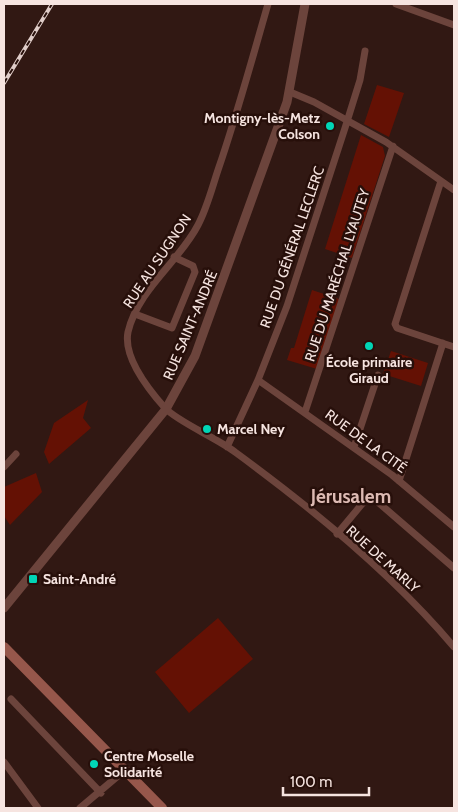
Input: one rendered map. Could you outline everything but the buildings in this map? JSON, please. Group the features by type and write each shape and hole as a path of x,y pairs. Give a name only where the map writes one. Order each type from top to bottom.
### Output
{"main road":[{"path":"4,647 162,808"}],"street":[{"name":"RUE AU SUGNON","path":"166,409 131,357 127,342 128,332 135,314 146,296 200,220 229,136 268,4"},
{"name":"RUE SAINT-ANDRÉ","path":"4,608 166,409 195,356 290,92 305,4"},
{"path":"396,4 454,25"},
{"name":"RUE DU GÉNÉRAL LECLERC","path":"227,447 258,380 287,306 360,80 365,51"},
{"path":"290,92 314,102 393,146 454,190"},
{"name":"RUE DU MARÉCHAL LYAUTEY","path":"305,412 393,146"},
{"path":"441,181 395,326 454,347"},
{"path":"135,314 172,328 195,272 193,266 174,257"},
{"path":"400,481 443,343"},
{"path":"354,447 378,375"},
{"name":"RUE DE LA CITÉ","path":"258,380 354,447 453,522"},
{"name":"RUE DE MARLY","path":"166,409 227,447 337,534 400,590 453,644"},
{"path":"4,466 16,454"},
{"path":"337,534 367,498 372,497 454,568"},
{"path":"11,700 101,793"},
{"path":"4,762 38,808"},
{"path":"80,808 101,793 126,770"}],"shaded area":[{"path":"377,85 404,93 389,137 364,124"},
{"path":"361,135 383,147 385,156 352,258 325,249"},
{"path":"312,290 339,299 317,369 287,360 291,348 294,348"},
{"path":"391,351 428,363 421,386 383,374"},
{"path":"88,400 83,418 91,428 49,464 44,452 54,423"},
{"path":"36,473 42,492 10,525 4,516 4,487"},
{"path":"218,618 253,659 189,713 155,672"}],"railway":[{"path":"4,83 52,4"}],"place":[{"name":"Montigny-lès-Metz Colson","path":"330,126"},
{"name":"École primaire Giraud","path":"369,346"},
{"name":"Marcel Ney","path":"207,429"},
{"name":"Saint-André","path":"33,579"},
{"name":"Centre Moselle Solidarité","path":"94,764"}],"district":[{"name":"Jérusalem","path":"351,496"}]}
